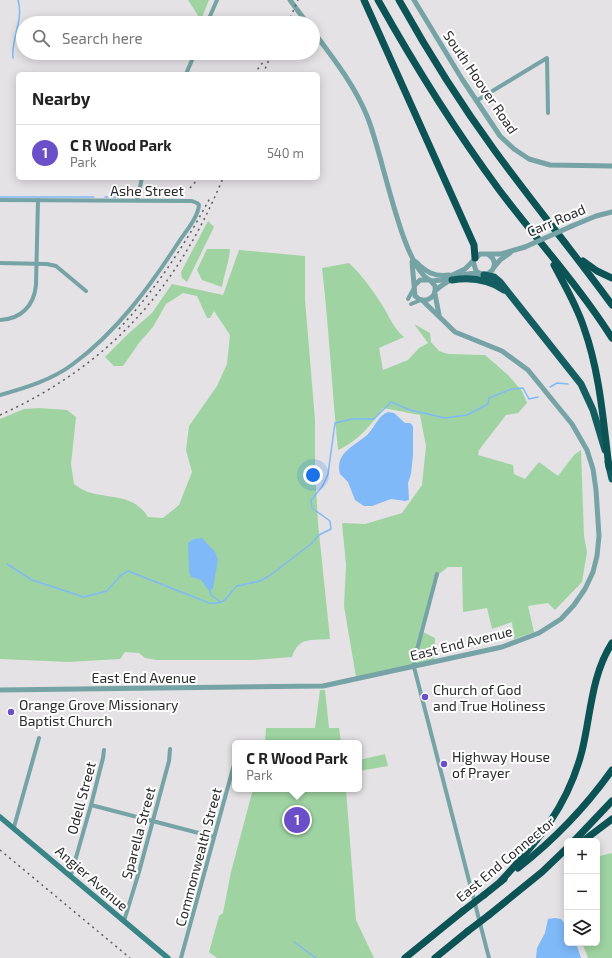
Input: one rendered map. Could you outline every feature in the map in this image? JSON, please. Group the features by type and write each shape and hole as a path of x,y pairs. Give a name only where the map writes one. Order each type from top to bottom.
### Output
{"highway":[{"path":"364,0 474,244 474,259"},
{"path":"378,0 414,64 456,129 612,338"},
{"path":"399,0 434,60 476,125 612,305"},
{"path":"540,243 569,292 588,340 599,390 609,467"},
{"path":"571,249 597,272 612,278"},
{"path":"482,274 498,280 581,384 593,410 612,479"},
{"path":"452,277 476,279 492,283 507,292"},
{"path":"501,881 541,837 566,796 582,750 597,674 612,643"},
{"name":"East End Connector","path":"405,958 540,850 565,828 590,800 612,770"},
{"path":"577,838 612,801"},
{"path":"588,838 612,819"},
{"path":"542,872 564,851"},
{"path":"435,958 564,855"}],"main road":[{"name":"Angier Avenue","path":"1,818 71,875 168,958"}],"street":[{"path":"210,16 217,0"},
{"path":"290,0 302,16"},
{"name":"South Hoover Road","path":"414,0 476,101 504,141 529,159 556,166 612,166"},
{"path":"320,41 351,84 368,117 402,233 412,258 420,272 434,286 439,315"},
{"path":"476,101 547,58 548,113"},
{"path":"187,72 192,60"},
{"path":"137,200 142,180"},
{"name":"Ashe Street","path":"0,200 192,201 197,203 198,208 195,217 175,248 136,302 104,336 73,364 56,374 23,388 0,395"},
{"path":"0,320 18,316 32,301 36,285 38,200"},
{"name":"Carr Road","path":"494,267 500,260 511,252 596,216 612,212"},
{"name":"Carr Road","path":"489,254 511,252"},
{"path":"408,299 414,287 420,280 442,280 452,277 468,273 490,273 494,267 494,260 489,254 481,254 474,259 467,268 452,277 443,284 430,299 411,304"},
{"path":"412,258 429,274 452,277"},
{"path":"412,258 415,296 422,300"},
{"path":"474,259 474,268 482,274"},
{"path":"0,263 37,263 59,267 86,290"},
{"name":"East End Avenue","path":"0,690 315,687 502,648 526,639 554,624 574,605 585,589 593,572 599,545 598,512 593,469 587,450 572,424 537,379 522,365 502,351 455,332 422,300"},
{"path":"437,574 414,661 414,667 489,958"},
{"path":"14,828 39,738"},
{"name":"Sparella Street","path":"124,921 128,912 153,821 169,761 170,749"},
{"name":"Odell Street","path":"71,875 91,805 104,750"},
{"name":"Commonwealth Street","path":"181,958 232,772"},
{"path":"91,805 214,837"}],"green space":[{"path":"188,0 209,0 203,16 198,16"},
{"path":"208,221 214,227 187,282 182,278 181,272"},
{"path":"207,249 230,249 222,287 202,280 197,270"},
{"path":"239,250 305,256 305,300 315,420 315,470 318,523 330,639 306,641 298,646 292,657 253,660 157,660 145,658 139,653 125,652 120,659 68,662 0,659 0,419 24,409 39,408 67,410 76,417 71,464 74,484 88,492 121,498 136,504 148,517 163,518 179,505 192,472 186,450 189,426 217,386 227,364 230,335 214,311 210,318 207,318 197,296 183,293 166,304 153,327 139,343 123,366 114,366 105,357 152,313 172,284 223,295"},
{"path":"349,263 368,284 395,327 404,337 379,348 383,370 408,360 419,348 428,343 414,324 430,333 431,342 439,351 448,354 485,355 508,375 522,391 527,403 518,413 506,415 479,450 478,455 513,465 514,474 525,479 539,462 558,476 574,455 581,450 584,536 587,552 582,582 555,610 548,603 528,606 534,632 514,639 512,622 492,629 487,608 463,612 462,567 448,567 434,578 421,631 435,638 434,660 356,677 344,606 346,565 342,523 365,524 402,513 422,485 426,446 420,415 383,408 364,432 345,447 338,450 322,268"},
{"path":"320,690 325,690 329,728 339,728 341,740 265,740 266,728 315,728"},
{"path":"385,754 388,766 362,770 362,759"},
{"path":"252,792 346,792 356,920 374,958 217,958 209,952 219,916 223,913 231,872"},
{"path":"612,853 612,958 588,958 583,946 600,946 600,856"}],"water":[{"path":"388,412 394,413 405,423 410,423 413,426 413,455 411,474 408,483 409,500 405,501 391,499 372,506 364,506 355,500 348,482 340,474 340,460 348,449 369,433 380,418"},
{"path":"202,538 215,552 218,560 213,588 209,591 201,580 191,577 189,571 188,543 194,539"},
{"path":"548,919 561,919 564,922 564,946 577,946 581,958 536,958 537,948 545,933"}],"waterway":[{"path":"18,0 19,16"},
{"path":"13,58 16,35"},
{"path":"0,197 94,197"},
{"path":"105,197 121,197"},
{"path":"550,387 557,383 568,384"},
{"path":"7,564 32,580 84,597 107,591 120,576 128,571 209,603 219,603 226,599 237,586 260,581 269,576 311,544 319,535 331,529 330,521 312,508 311,500 322,487 328,474 335,423 352,419 374,419 391,402 410,410 445,418 467,415 488,404 489,398 512,389 523,388 529,399 538,397"},
{"path":"209,589 211,595 221,602"},
{"path":"294,942 316,958"}],"railway":[{"path":"291,16 298,0"},
{"path":"256,72 265,60"},
{"path":"264,72 269,60"},
{"path":"190,188 197,180"},
{"path":"0,415 39,395 75,372 107,347 136,319 161,289 184,255 205,218 222,180"},
{"path":"119,329 145,299 169,266 210,198"},
{"path":"0,850 130,958"}],"place":[{"name":"Church of God and True Holiness","path":"425,697"},
{"name":"Orange Grove Missionary Baptist Church","path":"11,712"},
{"name":"Highway House of Prayer","path":"444,764"},
{"name":"C R Wood Park","path":"297,820"}]}
